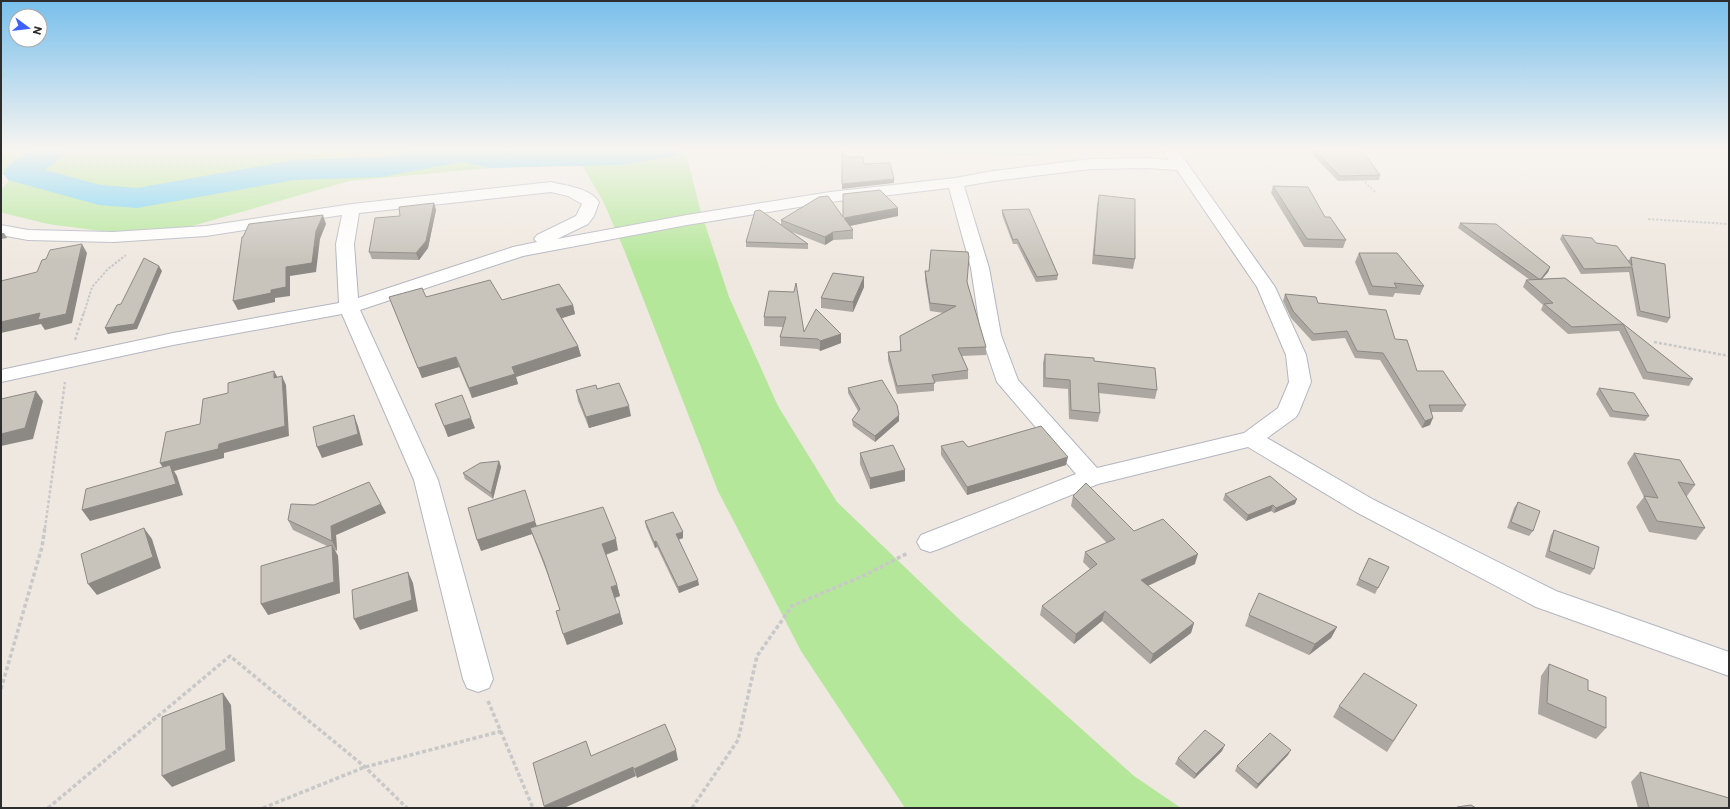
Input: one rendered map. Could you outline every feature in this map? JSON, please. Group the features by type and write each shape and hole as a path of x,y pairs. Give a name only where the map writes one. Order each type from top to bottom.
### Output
{"street":[{"path":"1,230 28,235 113,237 206,231 352,209 551,187 573,192 591,202 586,216 582,220 519,251"},
{"path":"1,376 173,339 348,307 519,251 687,220 830,197 921,187"},
{"path":"956,187 980,268 991,335 1008,382 1092,477"},
{"path":"930,542 1092,477 1251,439 1288,412 1300,382 1296,355 1266,287 1196,187"},
{"path":"352,209 345,244 348,307 426,480 478,679"},
{"path":"1251,439 1365,506 1546,599 1729,664"}],"path":[{"path":"1370,187 1376,193"},
{"path":"1648,219 1729,224"},
{"path":"1,689 42,547 68,362 92,286 108,269 130,252 143,235"},
{"path":"1654,342 1729,356"},
{"path":"692,808 738,740 757,656 792,606 865,575 930,542"},
{"path":"48,808 230,656 365,767 407,808"},
{"path":"478,679 502,731 533,808"},
{"path":"263,808 365,767 502,731"}],"green space":[{"path":"4,187 329,187 178,230 132,235 48,224 3,213 1,211 1,190"},
{"path":"595,187 694,187 700,209 729,297 778,406 837,502 961,621 1134,776 1181,808 905,808 801,651 718,491 623,247 603,201"}],"building":[{"path":"1273,187 1308,187 1325,217 1330,217 1346,240 1307,239"},
{"path":"880,190 898,208 844,218 853,230 833,232 825,237 781,220 819,197 828,196 843,217 843,194"},
{"path":"1099,195 1135,199 1135,259 1094,255"},
{"path":"434,203 426,241 416,253 369,252 375,218 400,216 399,207"},
{"path":"1029,209 1058,275 1037,277 1017,239 1013,240 1002,210"},
{"path":"760,210 808,244 746,242 755,211"},
{"path":"323,215 316,231 312,263 286,267 286,287 271,290 271,293 233,301 242,237 249,224"},
{"path":"1460,223 1496,224 1550,267 1541,279 1539,279"},
{"path":"1562,235 1592,238 1596,243 1617,246 1632,266 1631,257 1665,264 1670,318 1640,311 1632,267 1584,269"},
{"path":"82,244 66,314 38,320 40,313 1,322 1,281 37,272 42,260 46,259 50,250"},
{"path":"931,250 968,252 967,282 986,347 958,348 968,370 932,375 935,383 897,386 888,352 901,351 900,336 956,306 930,303 925,271 929,271"},
{"path":"1359,253 1397,253 1424,286 1394,283 1397,288 1372,286"},
{"path":"144,258 159,266 134,324 105,328 117,305 121,304"},
{"path":"833,273 864,277 853,302 821,298"},
{"path":"1565,278 1693,379 1647,372 1623,324 1572,327 1544,304 1553,303 1526,280"},
{"path":"490,280 502,300 559,284 573,305 556,309 578,346 512,367 515,374 469,388 456,357 418,368 389,297 422,288 426,297"},
{"path":"796,283 804,332 816,309 841,334 820,341 818,339 780,337 786,317 764,317 769,291 794,292"},
{"path":"1285,294 1316,297 1318,303 1386,310 1395,339 1407,340 1417,371 1443,371 1466,405 1429,405 1433,418 1425,421 1383,353 1357,351 1347,331 1314,334 1293,311"},
{"path":"1045,354 1094,358 1094,361 1155,368 1157,390 1098,383 1100,413 1071,410 1070,380 1045,378"},
{"path":"274,371 274,378 282,376 285,426 219,444 218,449 160,463 166,432 200,424 203,399 228,393 228,383"},
{"path":"882,380 897,405 899,415 875,436 852,420 860,409 848,388"},
{"path":"619,383 629,406 586,417 576,390 596,385 597,389"},
{"path":"1599,388 1634,393 1649,416 1613,411"},
{"path":"36,391 25,428 1,434 1,399"},
{"path":"462,395 471,418 444,426 435,404"},
{"path":"354,415 358,434 317,447 313,427"},
{"path":"1041,426 1068,457 967,487 941,446 963,441 968,447"},
{"path":"893,445 905,470 870,478 860,453"},
{"path":"1634,453 1680,460 1695,485 1678,482 1705,528 1657,521 1644,496 1658,498"},
{"path":"499,461 491,493 463,473 480,463"},
{"path":"170,465 176,484 82,510 86,489"},
{"path":"1270,476 1297,499 1276,508 1273,505 1248,515 1225,494"},
{"path":"369,482 381,504 331,526 332,541 288,520 291,504 314,505"},
{"path":"1086,483 1134,531 1163,519 1198,554 1141,580 1194,623 1153,654 1105,611 1076,634 1042,606 1097,564 1085,552 1115,539 1073,496"},
{"path":"525,490 535,521 477,540 468,508"},
{"path":"1518,502 1540,511 1533,531 1511,522"},
{"path":"603,507 616,539 602,544 617,585 611,587 620,613 563,634 556,611 560,610 544,562 530,528"},
{"path":"673,512 683,532 676,534 698,580 678,587 656,541 654,542 645,521"},
{"path":"144,528 153,557 88,584 81,554"},
{"path":"1554,530 1599,547 1594,569 1549,551"},
{"path":"332,545 334,582 261,604 261,566"},
{"path":"1369,558 1389,567 1378,588 1359,579"},
{"path":"408,572 412,600 354,619 352,590"},
{"path":"1259,593 1337,627 1315,644 1249,615"},
{"path":"1549,664 1588,680 1588,690 1606,697 1606,728 1547,703"},
{"path":"1364,673 1417,705 1393,741 1339,706"},
{"path":"223,693 226,750 162,776 162,717"},
{"path":"665,724 676,750 544,806 533,763 586,741 591,756"},
{"path":"1205,730 1225,745 1196,774 1178,758"},
{"path":"1270,733 1291,750 1258,784 1237,766"},
{"path":"1640,772 1729,798 1729,808 1649,808"},
{"path":"1471,805 1476,808 1457,808 1457,807"}],"waterway":[{"path":"69,187 99,195 137,198 200,187"}]}
